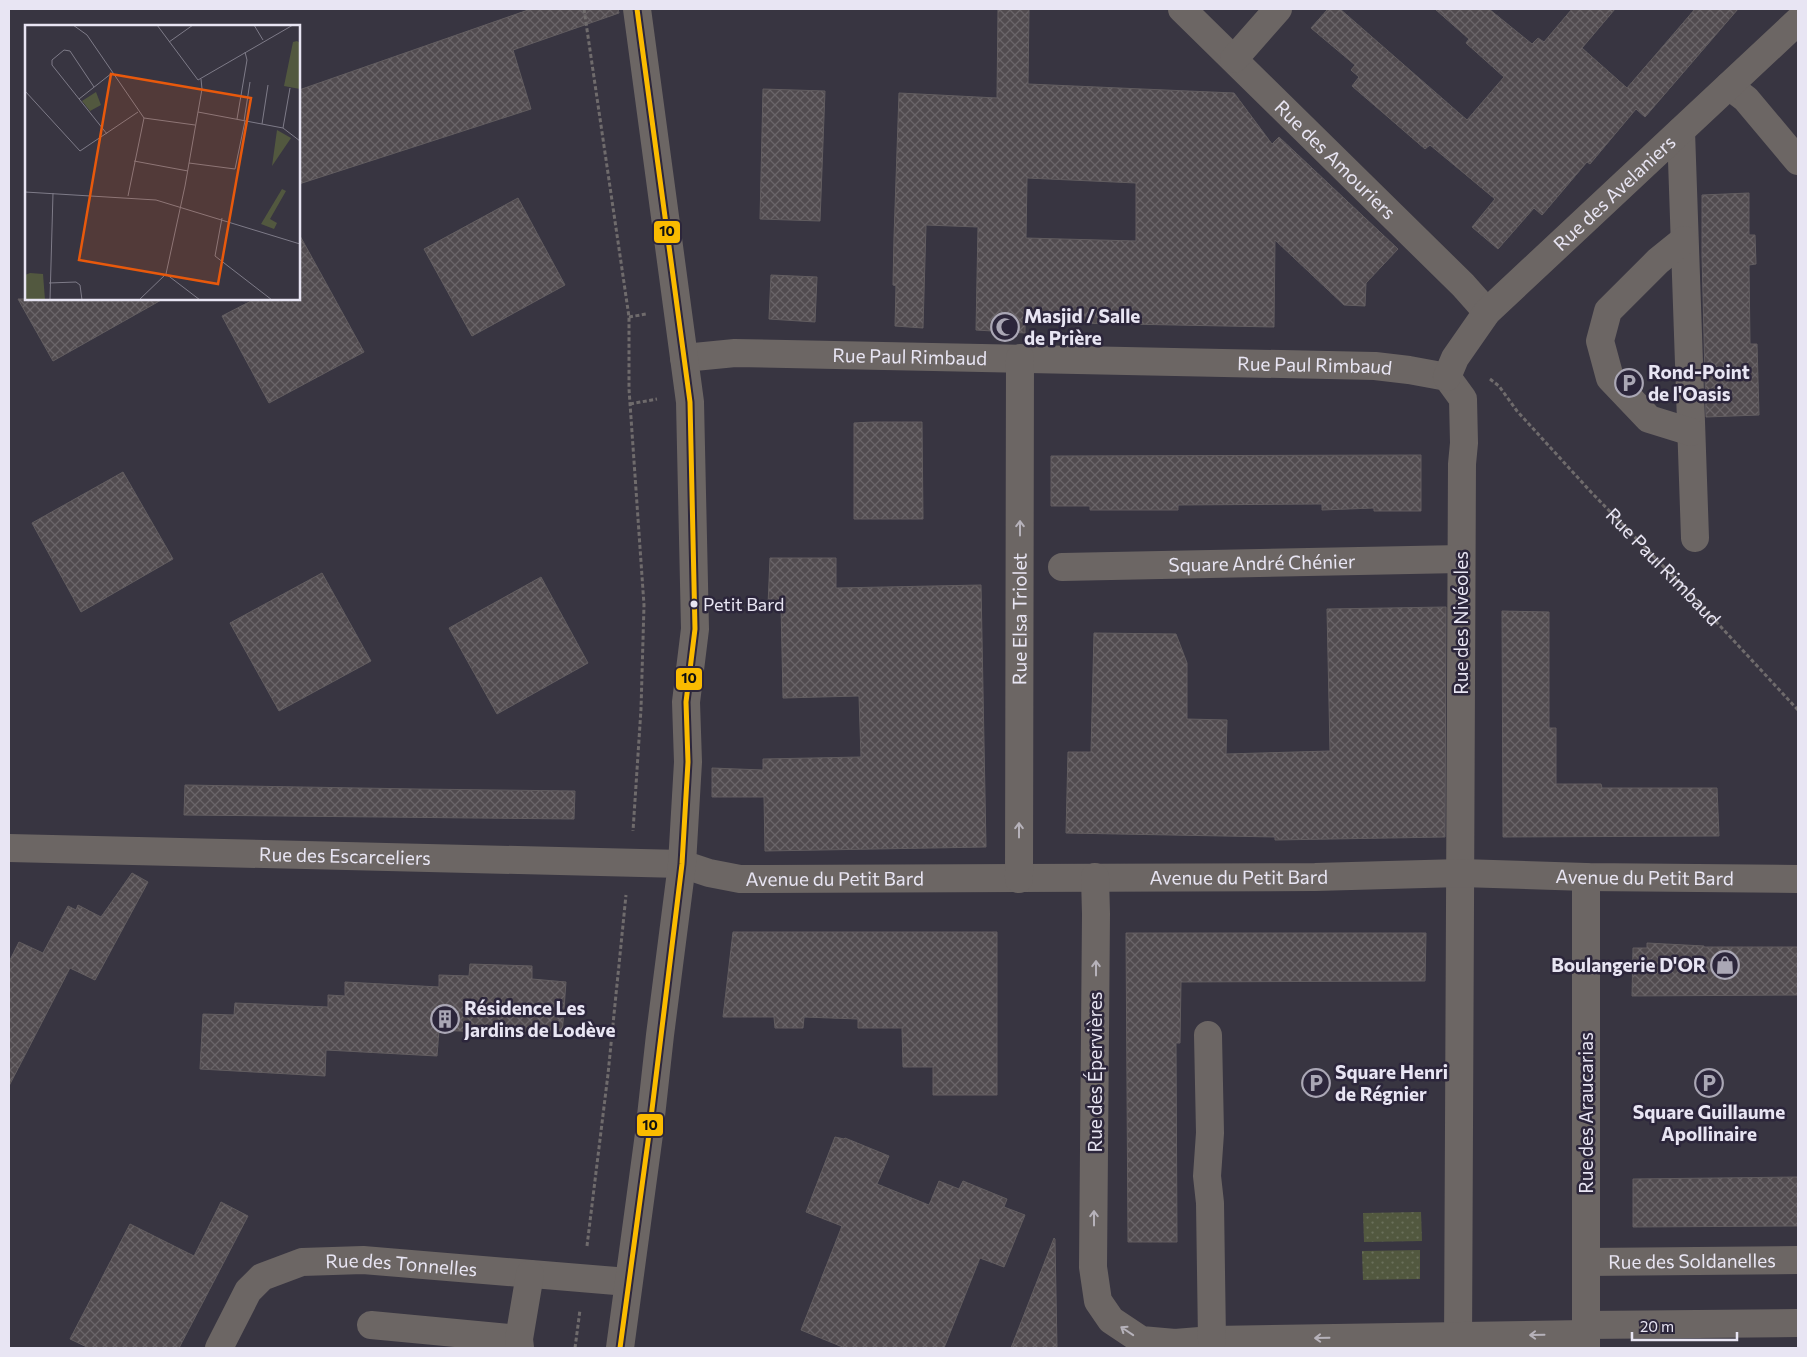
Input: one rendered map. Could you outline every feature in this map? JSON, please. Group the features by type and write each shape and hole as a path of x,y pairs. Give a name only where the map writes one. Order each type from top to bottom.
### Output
{"street":[{"path":"620,1348 649,1134 682,864 688,762 686,702 695,629 691,429 684,358 637,9"},
{"name":"Rue des Amouriers","path":"1182,9 1456,278 1487,312"},
{"path":"1234,59 1278,9"},
{"name":"Rue des Avelaniers","path":"1447,377 1455,358 1487,312 1798,21"},
{"path":"1729,86 1746,99 1798,161"},
{"path":"1681,131 1695,538"},
{"path":"1684,240 1658,262 1608,311 1600,341 1610,378 1650,419 1692,432"},
{"name":"Rue Paul Rimbaud","path":"684,358 735,353 1375,366 1447,377"},
{"name":"Rue Elsa Triolet","path":"1019,879 1020,358"},
{"name":"Rue des Nivéoles","path":"1447,377 1463,399 1461,873"},
{"name":"Square André Chénier","path":"1062,567 1461,559"},
{"name":"Rue des Escarceliers","path":"9,850 682,864"},
{"name":"Avenue du Petit Bard","path":"682,864 709,873 740,879 1315,877 1461,873 1586,877 1798,878"},
{"path":"1458,1342 1461,873"},
{"name":"Rue des Épervières","path":"1095,877 1093,1267 1098,1301 1111,1320 1141,1340 1175,1343 1212,1340 1353,1343 1458,1342 1798,1323"},
{"name":"Rue des Araucarias","path":"1586,877 1586,1336"},
{"path":"1208,1035 1210,1133 1207,1176 1210,1203 1212,1340"},
{"name":"Rue des Tonnelles","path":"219,1348 248,1291 262,1277 302,1262 363,1260 628,1282"},
{"name":"Rue des Soldanelles","path":"1586,1262 1798,1260"},
{"path":"371,1324 519,1344 530,1274"}],"path":[{"path":"575,1348 608,1074 630,862 641,709 644,605 629,389 629,317 584,9"},
{"name":"Rue Paul Rimbaud","path":"1447,377 1481,373 1499,386 1517,411 1591,492 1696,600 1798,710"}],"green space":[{"path":"1421,1212 1422,1241 1364,1242 1363,1213"},
{"path":"1420,1250 1420,1279 1363,1280 1362,1251"}],"building":[{"path":"531,9 618,9 619,13 513,50 531,109 300,184 300,90"},
{"path":"998,9 1029,9 1028,84 1234,93 1272,144 1279,137 1398,249 1366,283 1365,306 1344,305 1275,240 1274,327 1025,322 1025,333 976,330 978,227 926,225 923,328 895,326 896,286 893,285 899,93 997,98","holes":["1027,178 1136,183 1136,241 1026,238"]},
{"path":"1328,9 1340,9 1467,120 1504,77 1466,43 1469,39 1435,9 1489,9 1532,44 1538,38 1544,42 1572,9 1615,9 1582,48 1627,88 1695,9 1738,9 1645,117 1636,109 1590,164 1587,162 1542,215 1534,208 1498,249 1472,227 1495,199 1430,145 1425,149 1352,86 1359,77 1351,70 1355,65 1311,28"},
{"path":"763,89 825,91 820,221 760,219"},
{"path":"1749,193 1749,235 1755,235 1756,264 1749,265 1750,344 1757,344 1759,415 1706,417 1702,195"},
{"path":"518,198 565,285 472,336 424,249"},
{"path":"300,236 364,352 269,403 222,316 253,300 300,300"},
{"path":"771,275 817,277 815,322 769,319"},
{"path":"18,299 161,300 53,361"},
{"path":"922,422 923,519 854,519 854,423"},
{"path":"1421,455 1421,511 1374,511 1374,508 1322,510 1322,504 1178,505 1178,510 1090,510 1090,506 1051,506 1051,456"},
{"path":"123,472 173,559 81,612 32,523"},
{"path":"770,558 836,558 836,588 981,585 986,847 765,851 764,797 712,797 712,768 763,770 763,759 861,757 859,696 783,698 781,605 768,605"},
{"path":"322,573 371,661 279,711 230,623"},
{"path":"541,577 588,663 497,714 449,628"},
{"path":"1446,607 1445,837 1275,840 1275,837 1066,833 1068,752 1091,752 1094,633 1176,634 1187,663 1187,719 1227,720 1226,754 1330,751 1327,609"},
{"path":"1502,611 1549,612 1549,728 1556,728 1556,784 1601,784 1602,788 1717,788 1719,836 1503,837"},
{"path":"185,785 575,791 574,819 184,815"},
{"path":"132,873 148,882 95,980 70,968 9,1086 9,962 19,942 43,953 68,906 76,910 78,905 101,917"},
{"path":"733,932 997,932 997,1095 933,1095 933,1067 903,1067 902,1028 858,1028 858,1019 804,1017 803,1028 775,1028 774,1017 723,1017"},
{"path":"1126,933 1426,933 1425,981 1181,982 1180,1043 1176,1043 1177,1242 1128,1242"},
{"path":"1647,943 1704,947 1798,947 1798,995 1632,996 1633,948 1647,948"},
{"name":"Résidence Les Jardins de Lodève","path":"470,964 532,966 532,979 566,982 562,1036 439,1030 437,1056 326,1050 325,1076 200,1069 203,1014 234,1015 235,1003 328,1007 328,995 345,996 345,982 439,987 439,975 469,976"},
{"path":"835,1137 845,1138 889,1156 877,1184 929,1205 939,1181 959,1189 963,1181 1007,1199 1004,1207 1025,1215 1004,1267 980,1258 944,1348 845,1348 801,1330 842,1226 806,1212"},
{"path":"1798,1177 1798,1226 1633,1227 1633,1179"},
{"path":"221,1202 248,1216 179,1348 89,1348 70,1339 130,1224 194,1256"},
{"path":"1054,1238 1057,1348 1011,1348"}],"transit line":[{"name":"10","path":"620,1348 649,1134 682,864 688,762 686,702 695,629 690,402 637,9"}],"place":[{"name":"Masjid / Salle de Prière","path":"1005,327"},
{"name":"Rond-Point de l'Oasis","path":"1629,383"},
{"name":"Petit Bard","path":"694,604"},
{"name":"Boulangerie D'OR","path":"1725,965"},
{"name":"Résidence Les Jardins de Lodève","path":"445,1019"},
{"name":"Square Henri de Régnier","path":"1316,1083"},
{"name":"Square Guillaume Apollinaire","path":"1709,1083"}]}
